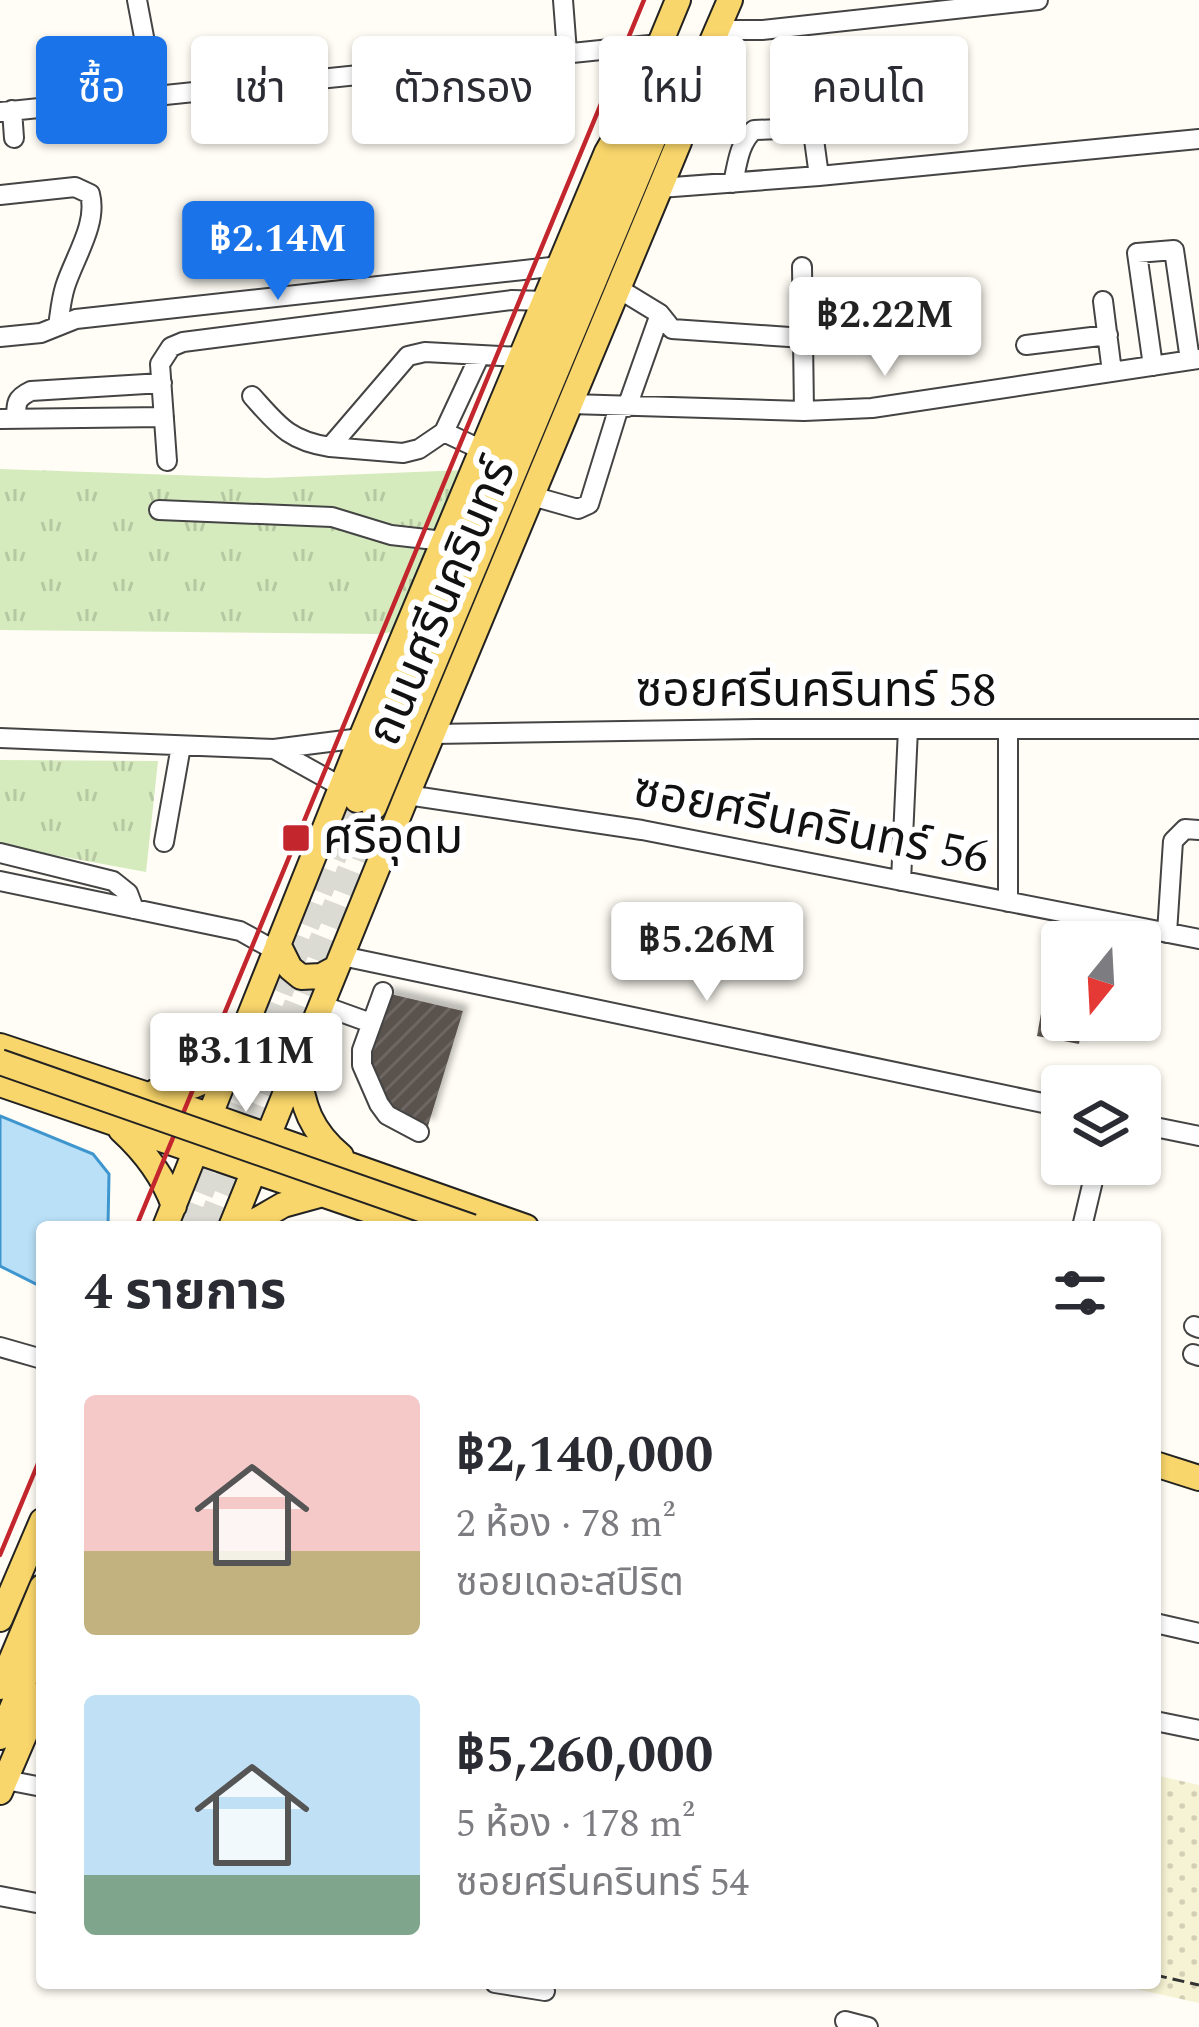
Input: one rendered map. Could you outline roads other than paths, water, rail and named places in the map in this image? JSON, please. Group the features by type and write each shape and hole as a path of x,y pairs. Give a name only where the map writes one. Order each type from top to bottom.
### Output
{"main road":[{"name":"ถนนศรีนครินทร์","path":"662,36 678,0"},
{"name":"ถนนศรีนครินทร์","path":"715,36 730,0"},
{"name":"ถนนศรีนครินทร์","path":"358,798 361,738 612,144"},
{"name":"ถนนศรีนครินทร์","path":"358,798 629,144"},
{"name":"ถนนศรีนครินทร์","path":"170,1217 293,906 358,798 651,144"},
{"name":"ถนนศรีนครินทร์","path":"233,1221 678,144"},
{"path":"277,947 302,977 312,978 339,962"},
{"path":"0,1046 358,1168 474,1221"},
{"path":"298,1062 309,1122 337,1154 358,1168"},
{"path":"0,1063 472,1221"},
{"path":"139,1092 183,1090 230,1066"},
{"path":"52,1102 68,1102 81,1093 77,1078 62,1067"},
{"path":"0,1084 401,1221"},
{"path":"115,1124 142,1149 168,1190 170,1217"},
{"path":"255,1221 283,1205 323,1194"},
{"path":"1161,1466 1199,1478"},
{"path":"0,1619 36,1535"},
{"path":"0,1688 36,1601"},
{"path":"0,1737 36,1651"},
{"path":"3,1786 36,1712"}],"street":[{"path":"140,0 146,36"},
{"path":"563,0 566,36"},
{"path":"718,30 762,30 1038,0"},
{"path":"167,94 352,74"},
{"path":"14,138 6,111 36,108"},
{"path":"733,183 742,148 754,130 807,128 813,132 819,176"},
{"path":"660,188 1199,139"},
{"path":"0,195 75,187 90,194 91,219 64,289 58,326"},
{"path":"570,404 804,411 872,408 1112,372 1154,366 1194,360 1174,250 1137,253 1154,366"},
{"path":"0,337 41,334 76,319 560,266"},
{"path":"802,266 804,411"},
{"path":"619,289 660,314 672,329 804,338"},
{"path":"166,461 160,364 171,347 512,300 545,301"},
{"path":"1103,302 1112,372"},
{"path":"532,496 578,509 589,504 660,314"},
{"path":"1026,344 1108,335"},
{"path":"330,447 408,356 425,352 521,357"},
{"path":"252,396 286,433 304,443 403,453 419,449 444,432 480,355"},
{"path":"162,383 31,391 19,396 8,419 164,417"},
{"path":"444,432 482,450"},
{"path":"159,510 332,517 391,535 444,542"},
{"path":"901,881 908,729"},
{"path":"1008,729 1008,902"},
{"name":"ซอยศรีนครินทร์ 58","path":"433,734 1199,729"},
{"path":"0,737 274,749 361,738"},
{"path":"164,842 181,746"},
{"path":"274,749 358,798"},
{"name":"ซอยศรีนครินทร์ 56","path":"407,795 642,830 1008,902 1073,921"},
{"path":"1167,933 1173,841 1185,830 1199,830"},
{"path":"0,853 113,881 128,893 134,909"},
{"path":"0,881 240,932 277,947"},
{"name":"ซอยศรีนครินทร์ 56","path":"1161,933 1199,939"},
{"path":"339,962 1041,1103"},
{"path":"382,992 362,1050 362,1065 387,1115 419,1132"},
{"path":"321,1005 371,1023"},
{"path":"1161,1128 1199,1136"},
{"path":"1083,1221 1092,1185"},
{"path":"0,1346 36,1357"},
{"path":"1161,1624 1199,1634"},
{"path":"1161,1722 1199,1730"},
{"path":"3,1786 36,1787"},
{"path":"0,1896 36,1903"},
{"path":"532,1989 545,1991"},
{"path":"845,2021 868,2027"}],"water":[{"path":"0,1116 93,1154 109,1174 108,1221 36,1221 36,1284 0,1266"}],"tunnel":[{"path":"190,1221 357,800"},
{"path":"210,1221 374,807"}],"railway":[{"path":"138,1221 644,0"},
{"path":"0,1555 36,1468"}],"place":[{"name":"ศรีอุดม","path":"296,838"}]}
